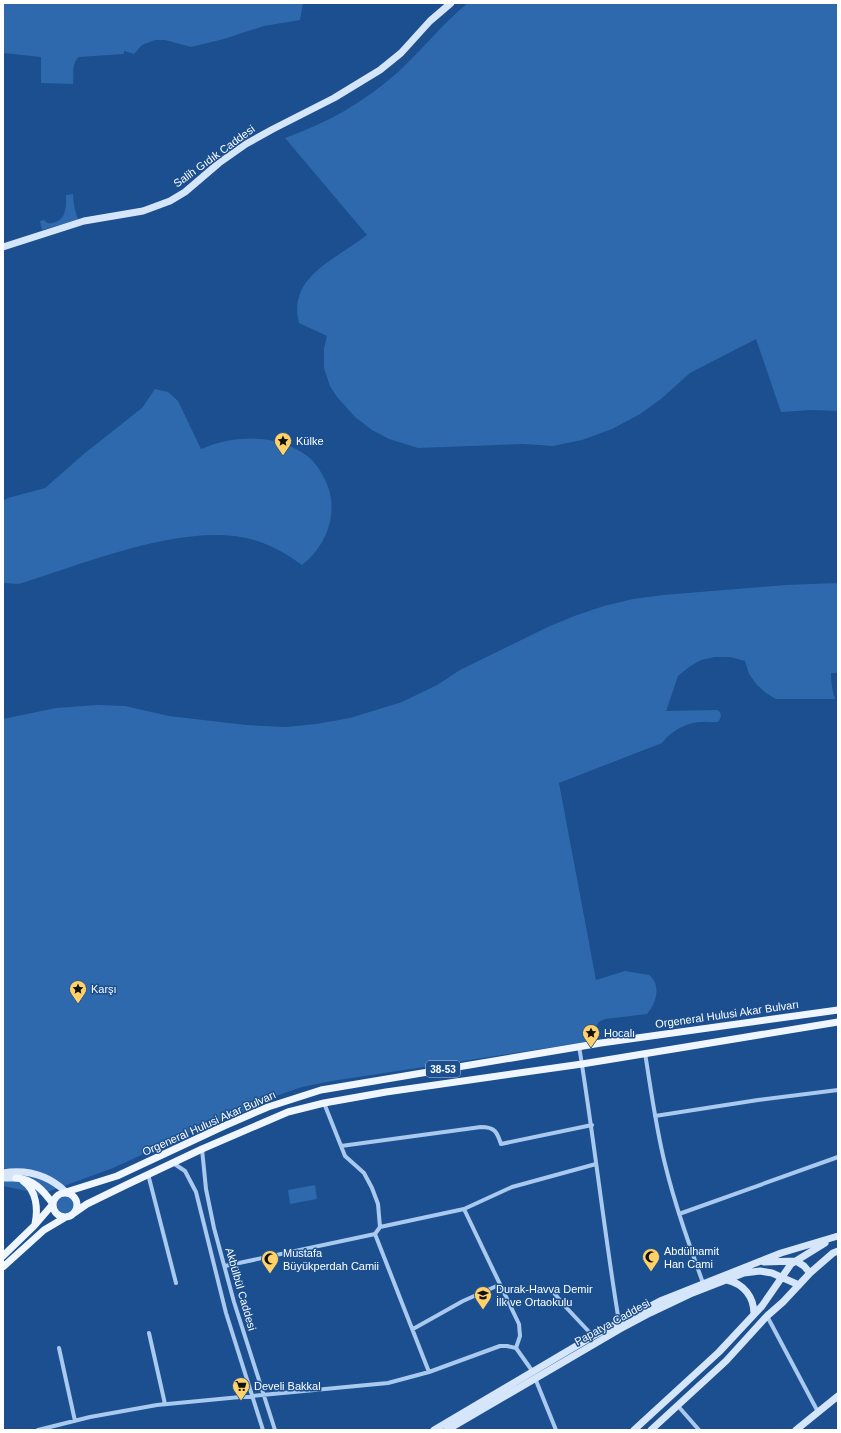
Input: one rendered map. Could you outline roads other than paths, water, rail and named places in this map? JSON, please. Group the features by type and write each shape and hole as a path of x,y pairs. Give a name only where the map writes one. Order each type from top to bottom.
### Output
{"main road":[{"name":"Orgeneral Hulusi Akar Bulvarı","path":"66,1192 117,1176 268,1107 321,1090 579,1046 838,1010"},
{"name":"Orgeneral Hulusi Akar Bulvarı","path":"74,1213 87,1204 202,1149 288,1112 324,1103 386,1092 582,1064 838,1022"},
{"path":"16,1178 24,1178 35,1184 48,1196 58,1215 66,1217"},
{"path":"16,1178 29,1185 35,1197 37,1212 34,1226"},
{"path":"3,1256 34,1226 53,1204 56,1196 66,1192 73,1196 77,1202 74,1213 44,1230 3,1267"}],"street":[{"name":"Salih Gıdık Caddesi","path":"3,247 84,221 143,211 170,201 185,192 219,163 246,144 334,98 380,70 401,53 430,20 451,3"},
{"path":"579,1046 592,1125 605,1232 619,1322"},
{"path":"645,1053 655,1116 665,1165 679,1214 703,1283"},
{"path":"655,1116 758,1100 838,1090"},
{"path":"225,1266 375,1234 380,1227 378,1204 370,1184 364,1173 345,1156 324,1103"},
{"path":"341,1146 481,1127 496,1131 501,1144 592,1125"},
{"name":"Akbülbül Caddesi","path":"202,1149 206,1189 214,1228 234,1302 274,1430"},
{"path":"679,1214 838,1157"},
{"name":"Akbülbül Caddesi","path":"173,1162 185,1171 196,1192 226,1313 263,1430"},
{"path":"380,1227 464,1209 512,1186 596,1164"},
{"path":"3,1173 24,1172 41,1176 56,1183 66,1192"},
{"path":"148,1174 176,1283"},
{"path":"3,1178 16,1178"},
{"path":"464,1209 520,1328 520,1340 516,1348"},
{"path":"375,1234 429,1372"},
{"path":"634,1430 719,1352 762,1306 791,1264 820,1245 838,1236"},
{"name":"Papatya Caddesi","path":"434,1430 534,1375 595,1339 619,1322 660,1301 757,1262 838,1236"},
{"path":"651,1430 726,1361 767,1316 810,1273 838,1251"},
{"path":"757,1262 796,1261 804,1266 810,1273"},
{"name":"Papatya Caddesi","path":"595,1339 664,1306 744,1273 760,1271 772,1273 799,1285"},
{"path":"726,1280 737,1284 745,1290 751,1299 754,1314"},
{"path":"413,1329 463,1301 499,1285"},
{"path":"551,1289 595,1339"},
{"path":"767,1316 818,1412"},
{"path":"149,1333 165,1404"},
{"path":"38,1430 120,1411 165,1404 375,1385 401,1380 429,1372 496,1347 507,1346 516,1348 534,1375 556,1430"},
{"path":"59,1348 74,1421"},
{"name":"Papatya Caddesi","path":"447,1430 534,1375"},
{"path":"796,1430 838,1396"},
{"path":"678,1406 699,1430"}],"place":[{"name":"Külke","path":"283,456"},
{"name":"Karşı","path":"78,1004"},
{"name":"Hocalı","path":"591,1048"},
{"name":"Abdülhamit Han Cami","path":"651,1272"},
{"name":"Mustafa Büyükperdah Camii","path":"270,1274"},
{"name":"Durak-Havva Demir İlk ve Ortaokulu","path":"483,1310"},
{"name":"Develi Bakkal","path":"241,1401"}]}
